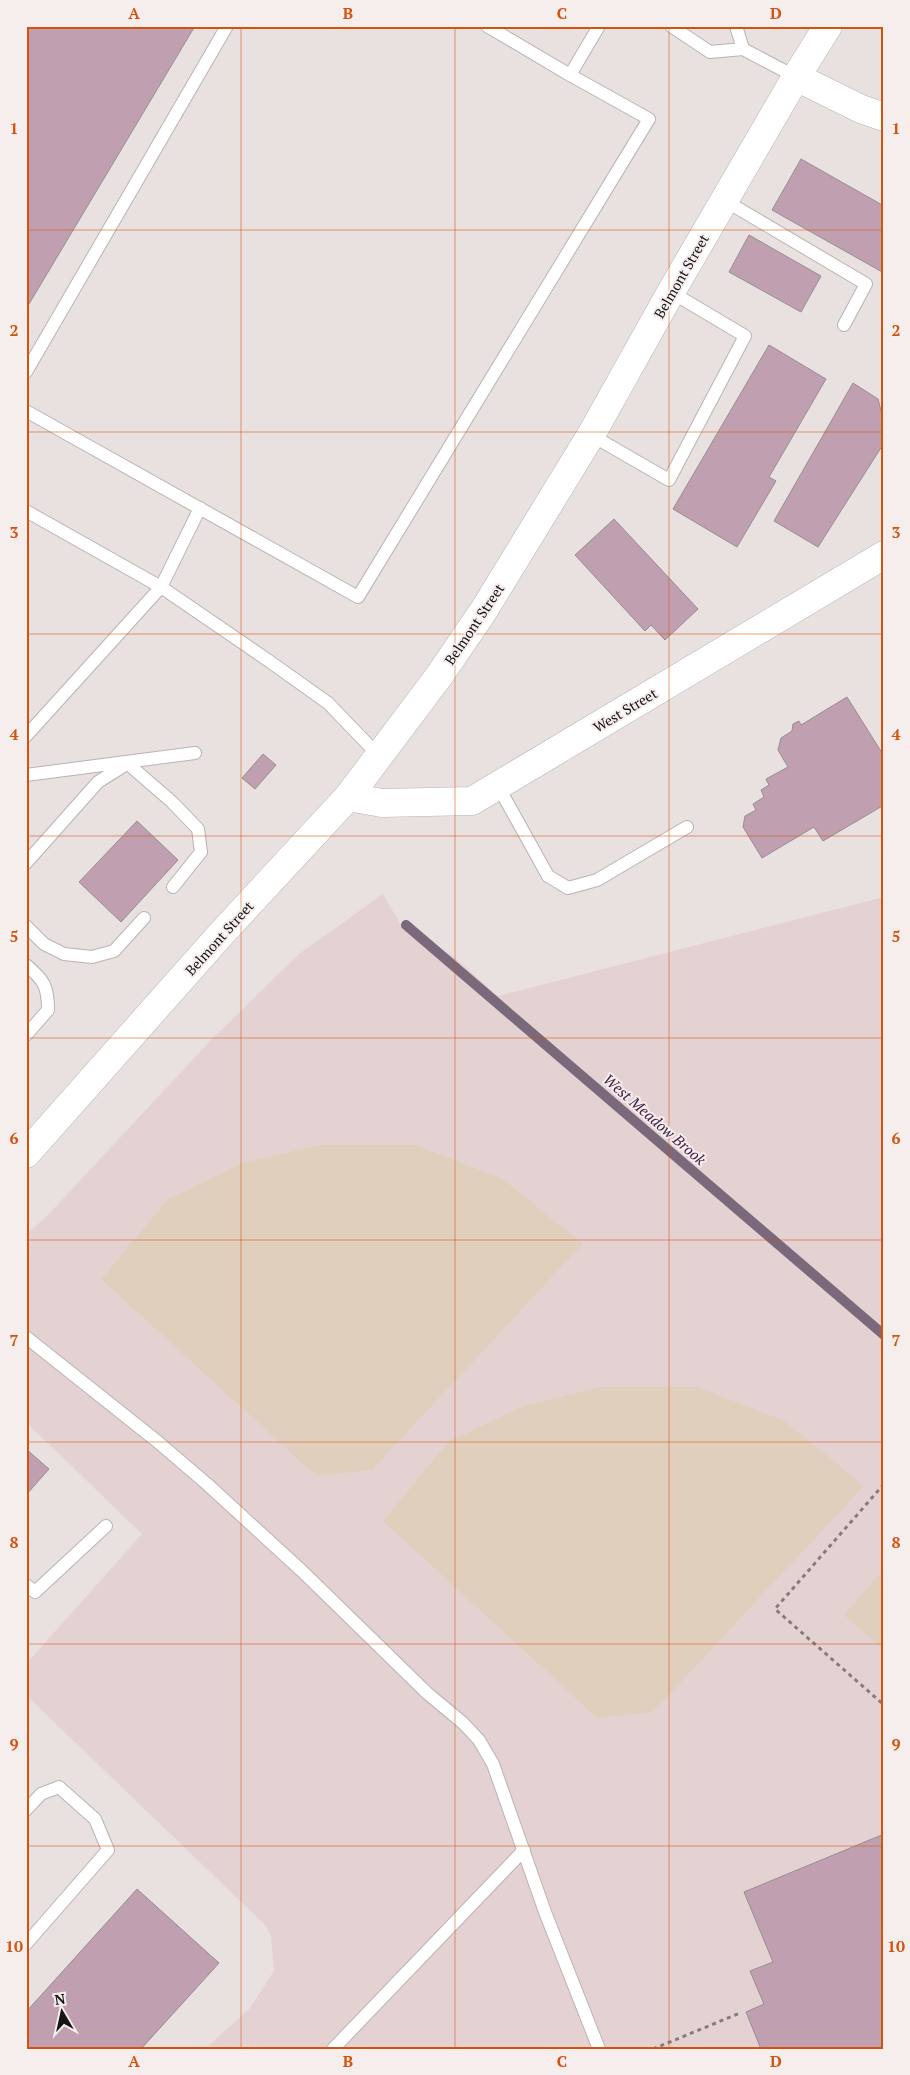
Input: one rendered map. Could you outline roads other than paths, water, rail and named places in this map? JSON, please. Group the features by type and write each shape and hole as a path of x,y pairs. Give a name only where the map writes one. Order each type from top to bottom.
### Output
{"main road":[{"name":"Belmont Street","path":"26,1154 222,933 348,797 380,757 484,610 591,435 724,200 828,26"},
{"path":"796,77 861,109 884,117"},
{"name":"West Street","path":"348,797 382,803 472,801 884,555"}],"lane":[{"path":"26,372 227,26"},
{"path":"26,411 358,597 649,119 487,26"},
{"path":"570,75 599,26"},
{"path":"670,26 710,52 743,49 796,77"},
{"path":"736,26 743,49"},
{"path":"724,200 866,284 844,325"},
{"path":"591,435 669,480 745,336 671,292"},
{"path":"26,736 161,587 200,508"},
{"path":"26,511 161,587 328,703 380,757"},
{"path":"26,775 195,753"},
{"path":"26,863 98,782 127,763"},
{"path":"127,763 172,802 198,829 201,852 173,887"},
{"path":"498,786 548,876 568,888 598,880 687,827"},
{"path":"26,926 44,944 64,954 92,957 114,951 144,918"},
{"path":"26,965 42,978 48,994 48,1010 26,1035"},
{"path":"26,1337 158,1442 207,1484 302,1571 427,1693 463,1723 479,1740 493,1764 548,1921 599,2049"},
{"path":"26,1584 35,1592 106,1526"},
{"path":"26,1810 41,1794 59,1788 94,1819 108,1850 26,1944"},
{"path":"333,2049 524,1850"}],"waterway":[{"name":"West Meadow Brook","path":"406,925 884,1335"}]}
